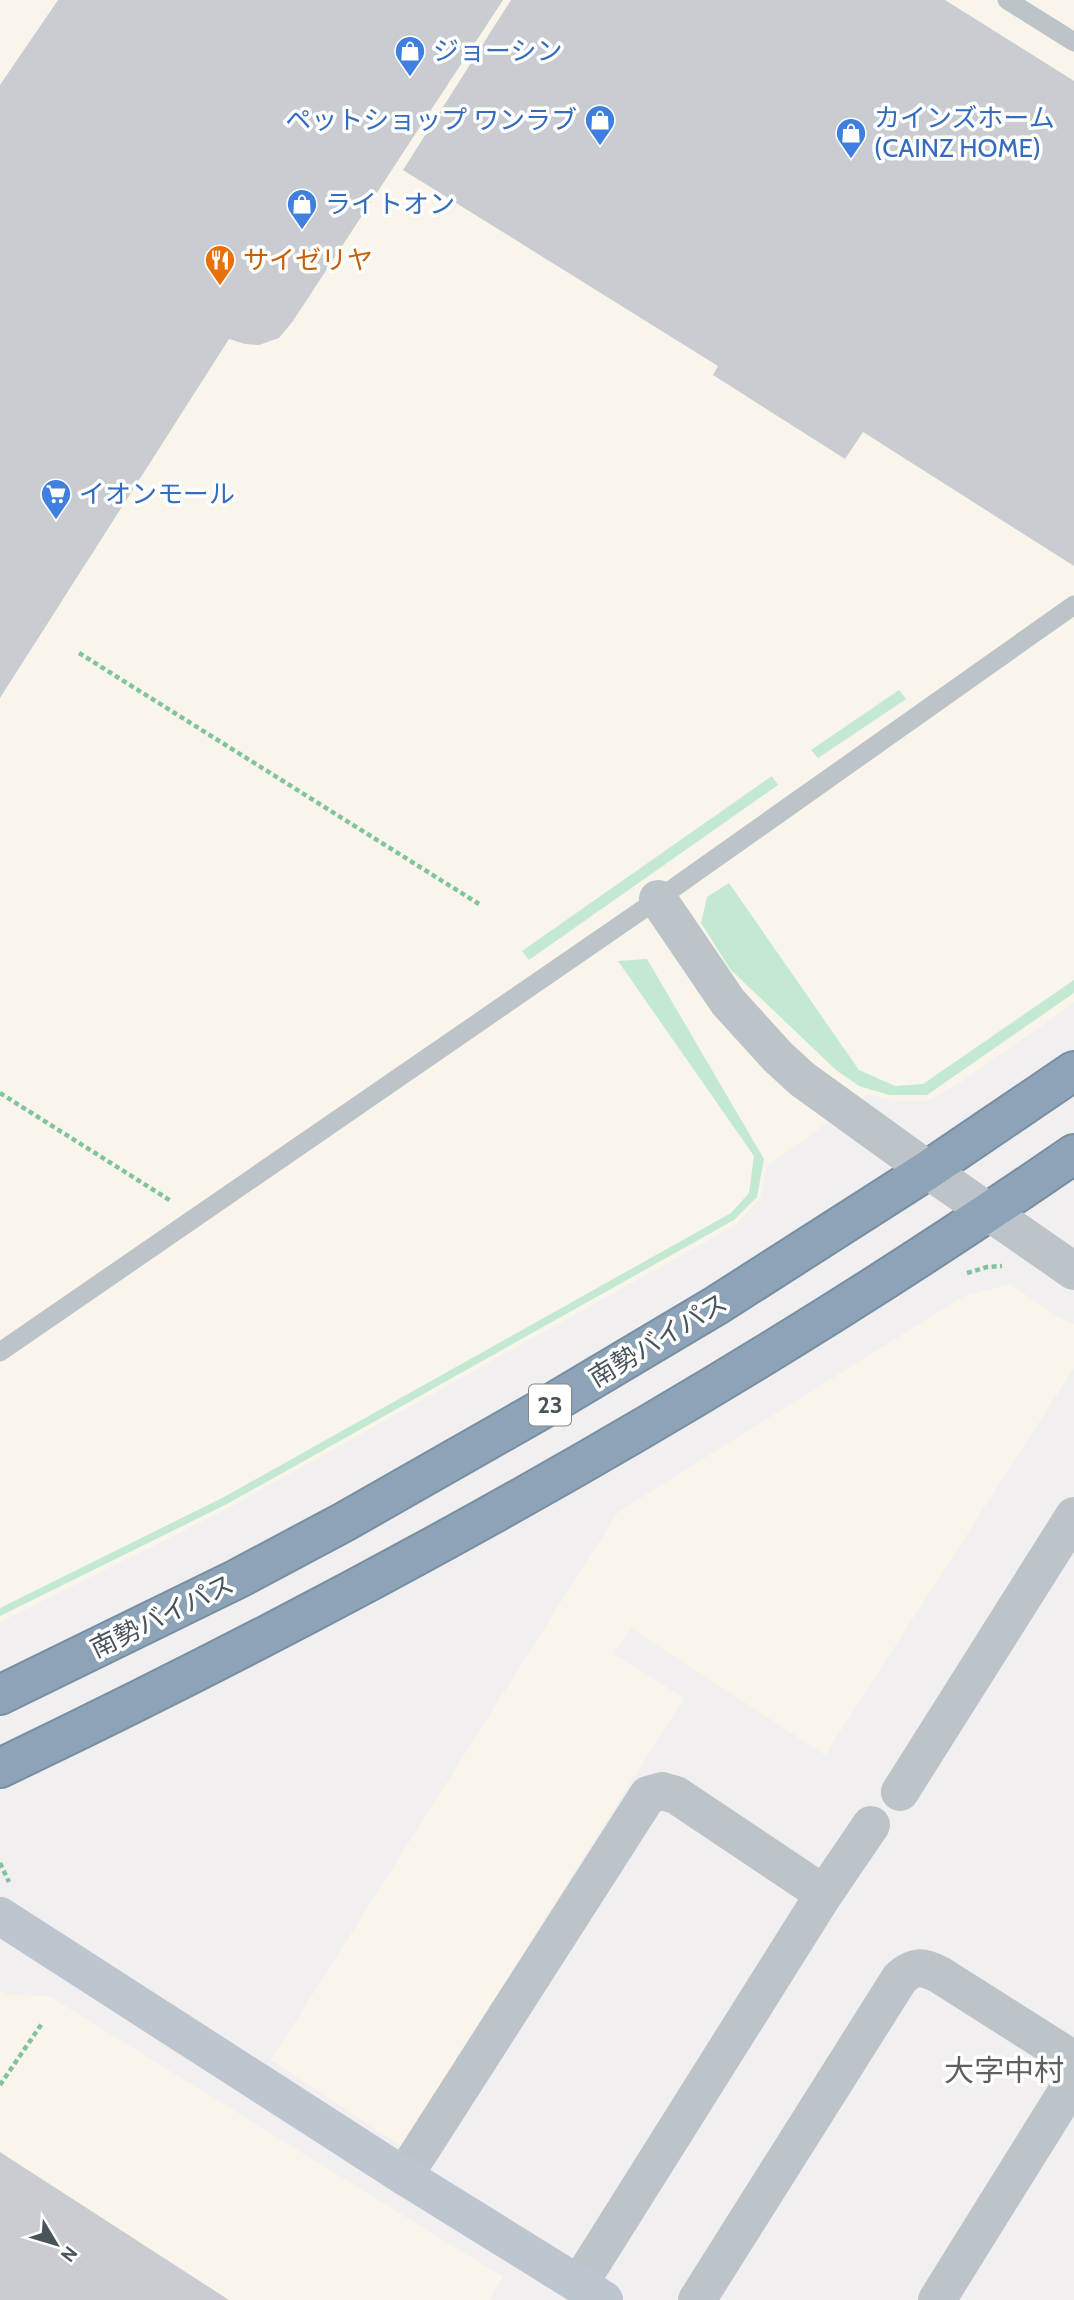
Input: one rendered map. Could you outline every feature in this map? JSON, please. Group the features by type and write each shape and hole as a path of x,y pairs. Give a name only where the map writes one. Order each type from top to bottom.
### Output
{"highway":[{"name":"南勢バイパス","path":"0,1695 237,1579 344,1522 544,1408 717,1305 928,1170 1074,1071"},
{"name":"23","path":"0,1768 263,1638 555,1479 750,1364 989,1213 1074,1154"}],"street":[{"path":"658,899 728,1002 802,1079 1074,1271"},
{"path":"900,1792 1074,1516"},
{"path":"404,2176 648,1795 662,1791 676,1795 824,1894"},
{"path":"0,1916 404,2176 591,2292 824,1894 871,1825"},
{"path":"697,2300 900,1978 910,1970 925,1968 940,1975 1074,2060"},
{"path":"937,2300 1074,2080"}],"lane":[{"path":"1007,0 1074,42"},
{"path":"0,1352 658,899 1074,605"}],"path":[{"path":"79,653 480,904"},
{"path":"0,1093 195,1217"},
{"path":"0,2085 43,2022"}],"shaded area":[{"path":"0,0 1074,0 1074,1003 958,1084 927,1101 893,1101 868,1094 767,1166 760,1198 737,1224 225,1510 0,1622"},
{"path":"1010,1284 1058,1317 1074,1324 1074,1368 825,1755 631,1628 614,1654 684,1698 401,2146 271,2060 618,1512 964,1296"},
{"path":"0,1990 8,1995 49,1996 503,2277 489,2300 0,2300"}],"green space":[{"path":"899,690 906,699 818,758 811,750"},
{"path":"772,776 778,785 529,960 522,951"},
{"path":"729,883 859,1070 895,1086 923,1084 1074,980 1074,993 927,1095 889,1095 859,1086 836,1070 730,969 701,923 707,897"},
{"path":"647,959 764,1159 757,1197 734,1220 227,1504 0,1616 0,1608 224,1497 731,1213 749,1193 754,1156 618,961"}],"building":[{"name":"イオンモール","path":"58,0 503,0 293,321 279,338 259,345 229,339 0,698 0,85"},
{"path":"511,0 945,0 1074,81 1074,566 863,432 845,459 713,375 718,366 403,170"},
{"path":"0,2152 229,2300 0,2300"}],"place":[{"name":"ジョーシン","path":"410,78"},
{"name":"ペットショップ ワンラブ","path":"600,147"},
{"name":"カインズホーム (CAINZ HOME)","path":"851,160"},
{"name":"ライトオン","path":"302,231"},
{"name":"サイゼリヤ","path":"220,287"},
{"name":"イオンモール","path":"56,521"}],"district":[{"name":"大字中村","path":"1004,2071"}]}
